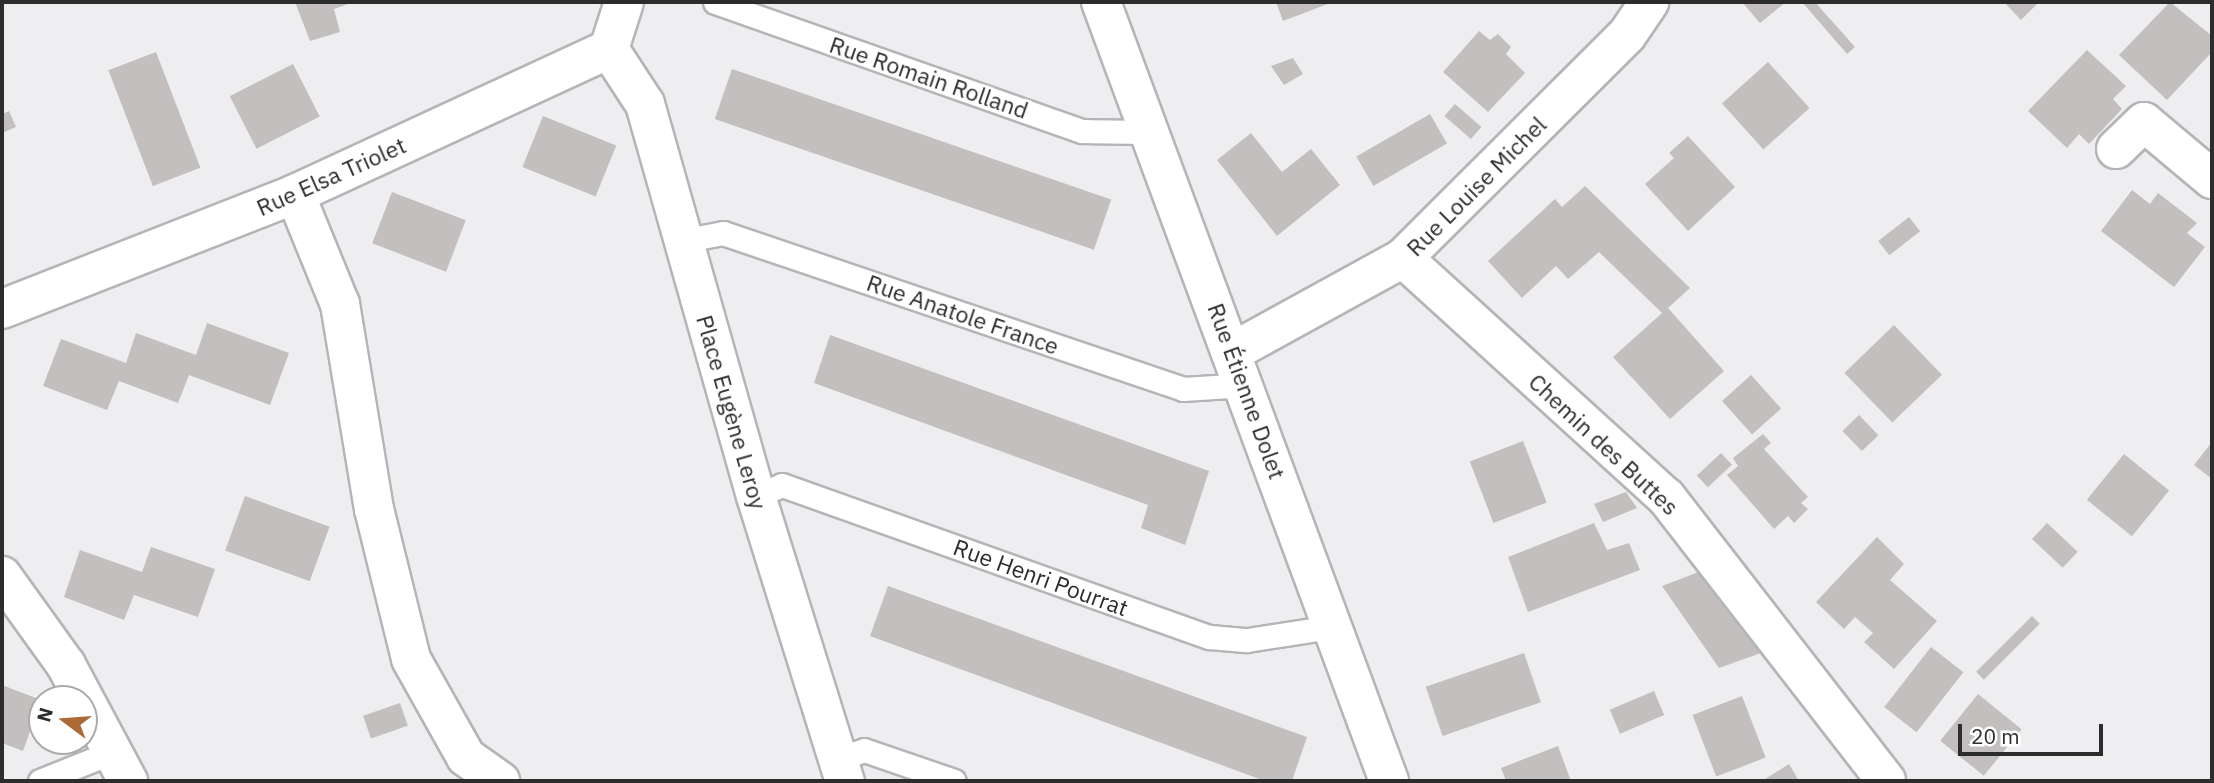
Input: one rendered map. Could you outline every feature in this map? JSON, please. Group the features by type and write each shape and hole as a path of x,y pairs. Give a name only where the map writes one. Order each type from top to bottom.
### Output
{"street":[{"path":"609,49 624,2"},
{"name":"Rue Étienne Dolet","path":"1101,2 1147,132 1240,368 1331,627 1389,781"},
{"name":"Rue Louise Michel","path":"1240,368 1403,258 1627,35 1650,2"},
{"name":"Rue Elsa Triolet","path":"2,309 295,194 609,49"},
{"name":"Place Eugène Leroy","path":"609,49 645,104 681,241 756,496 841,770"},
{"path":"2116,149 2144,122 2212,180"},
{"path":"295,194 340,304 374,509 411,660 466,757 500,781"},
{"name":"Chemin des Buttes","path":"1403,258 1666,497 1886,781"},
{"path":"2,576 66,665 120,766"}],"lane":[{"name":"Rue Romain Rolland","path":"715,2 1082,131 1147,132"},
{"name":"Rue Anatole France","path":"681,241 723,233 1183,389 1240,368"},
{"name":"Rue Henri Pourrat","path":"756,496 782,485 1210,637 1247,640 1331,627"},
{"path":"841,770 864,750 954,781"},
{"path":"40,781 120,766"}],"building":[{"path":"295,2 354,2 334,9 340,32 310,41"},
{"path":"1276,2 1333,2 1283,21"},
{"path":"1742,2 1786,2 1760,23"},
{"path":"1802,2 1815,2 1855,47 1847,54"},
{"path":"2004,2 2039,2 2021,20"},
{"path":"2170,2 2212,36 2212,52 2167,100 2119,55"},
{"path":"1479,31 1490,40 1498,34 1511,47 1506,54 1525,73 1488,112 1443,72"},
{"path":"2087,50 2126,86 2113,99 2122,109 2089,144 2079,134 2067,148 2028,111"},
{"path":"156,52 200,168 153,186 108,70"},
{"path":"1293,58 1303,74 1284,85 1271,66"},
{"path":"1768,62 1809,108 1763,150 1722,103"},
{"path":"293,64 320,117 257,149 230,96"},
{"path":"732,69 1111,200 1094,250 715,119"},
{"path":"1455,104 1481,127 1471,139 1445,116"},
{"path":"9,111 16,127 2,133 2,114"},
{"path":"1430,114 1447,143 1373,186 1356,156"},
{"path":"543,116 616,146 596,197 522,167"},
{"path":"1251,133 1282,172 1311,149 1340,185 1277,236 1217,160"},
{"path":"1688,136 1735,187 1688,231 1645,184 1674,158 1669,153"},
{"path":"1585,186 1690,288 1668,308 1724,371 1670,419 1613,357 1662,313 1599,252 1568,279 1556,266 1522,298 1488,261 1555,199 1562,207"},
{"path":"2132,190 2150,204 2158,193 2197,223 2187,233 2205,247 2174,287 2101,231"},
{"path":"392,192 466,220 446,272 372,243"},
{"path":"1909,217 1920,231 1889,255 1878,241"},
{"path":"207,323 289,353 270,405 189,375 178,403 119,381 107,410 43,386 61,339 126,363 136,333 196,355"},
{"path":"1894,325 1942,375 1892,423 1844,373"},
{"path":"830,335 1209,471 1185,545 1141,528 1148,505 814,383"},
{"path":"1751,375 1781,408 1752,435 1722,401"},
{"path":"1859,415 1878,435 1862,451 1842,431"},
{"path":"1763,434 1771,443 1764,449 1808,497 1801,503 1808,509 1794,523 1788,516 1774,529 1727,475 1738,466 1733,458"},
{"path":"1523,441 1547,503 1493,523 1470,461"},
{"path":"2212,442 2212,479 2194,465"},
{"path":"1721,453 1732,465 1708,487 1697,476"},
{"path":"2124,454 2169,491 2132,536 2087,500"},
{"path":"1626,492 1637,508 1603,522 1594,504"},
{"path":"245,496 330,527 310,581 225,551"},
{"path":"1594,523 1607,550 1629,543 1640,570 1528,612 1508,557"},
{"path":"2047,523 2078,552 2063,568 2032,539"},
{"path":"1877,537 1904,564 1890,580 1937,621 1894,669 1864,642 1873,633 1855,617 1844,629 1816,602"},
{"path":"151,547 215,569 198,617 134,595 124,620 64,597 80,550 142,572"},
{"path":"1704,570 1761,653 1719,668 1662,586"},
{"path":"888,586 1307,737 1292,781 1265,781 870,636"},
{"path":"2032,616 2040,624 1984,680 1976,672"},
{"path":"1931,647 1963,672 1917,732 1884,707"},
{"path":"1524,653 1541,702 1443,736 1426,687"},
{"path":"2,685 28,695 28,737 23,751 2,743"},
{"path":"1654,691 1664,715 1620,734 1610,710"},
{"path":"1978,694 2022,729 1984,776 1940,741"},
{"path":"1742,696 1766,758 1716,777 1693,715"},
{"path":"400,703 408,726 371,738 363,716"},
{"path":"1558,746 1571,781 1506,781 1501,768"},
{"path":"1789,764 1799,781 1762,781"}]}
